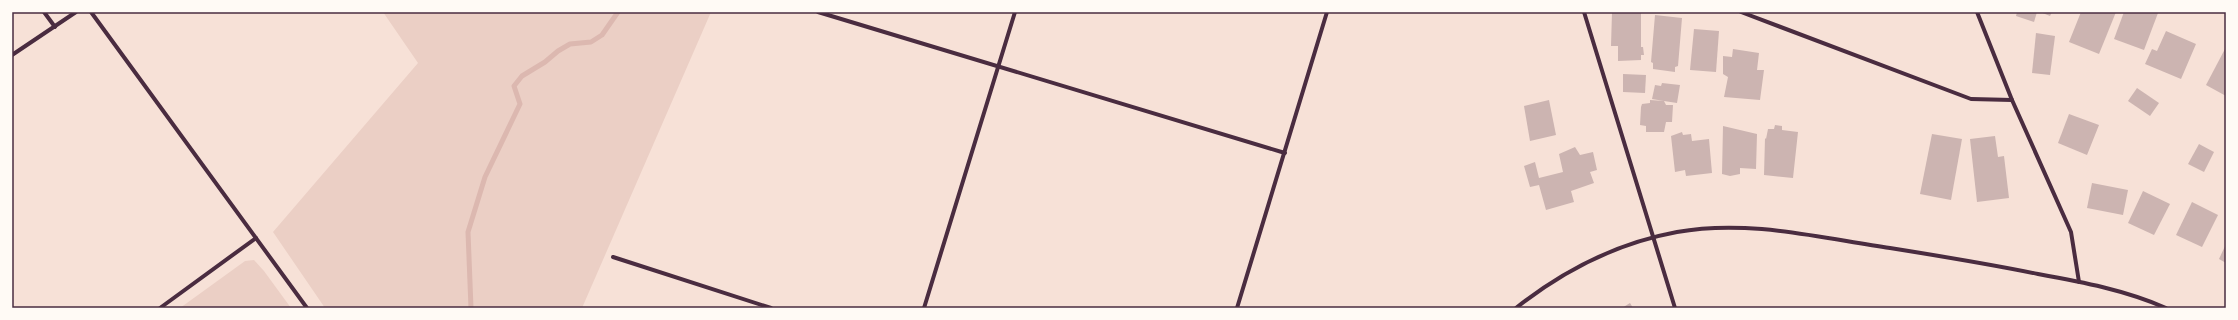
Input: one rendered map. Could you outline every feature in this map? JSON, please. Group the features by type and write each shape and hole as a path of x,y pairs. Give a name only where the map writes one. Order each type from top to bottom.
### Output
{"street":[{"path":"44,12 55,27"},
{"path":"12,55 76,12"},
{"path":"91,12 307,308"},
{"path":"818,12 1285,153"},
{"path":"924,308 1015,12"},
{"path":"1237,308 1327,12"},
{"path":"1584,12 1674,308"},
{"path":"1741,12 1971,99 2012,100"},
{"path":"1977,12 2012,100 2071,232 2079,282"},
{"path":"1516,308 1536,292 1573,268 1616,248 1653,237 1679,232 1722,228 1765,229 1963,259 2120,290 2166,308"},
{"path":"160,308 256,238"},
{"path":"613,257 771,308"}],"shaded area":[{"path":"383,12 711,12 582,308 325,308 273,232 418,63"},
{"path":"254,260 264,271 291,308 180,308 245,261"}],"building":[{"path":"1612,12 1641,12 1641,47 1643,47 1644,55 1641,55 1641,60 1618,61 1618,46 1611,46"},
{"path":"2017,12 2037,12 2034,22 2016,16"},
{"path":"2040,12 2052,12 2050,16"},
{"path":"2081,12 2116,12 2099,54 2069,42"},
{"path":"2124,12 2158,13 2144,50 2114,39"},
{"path":"1655,15 1682,18 1678,66 1675,67 1675,72 1653,69 1653,63 1651,62"},
{"path":"1694,29 1719,31 1716,72 1690,70"},
{"path":"2166,31 2196,44 2181,79 2145,64 2152,49 2157,51"},
{"path":"2036,33 2055,36 2050,75 2032,73"},
{"path":"2226,47 2226,96 2206,85"},
{"path":"1733,49 1759,53 1757,70 1764,70 1760,100 1724,97 1728,77 1723,74 1723,56 1732,57"},
{"path":"1623,74 1646,75 1645,93 1623,92"},
{"path":"1662,83 1680,85 1677,103 1652,99 1655,85 1661,86"},
{"path":"2137,88 2159,103 2150,116 2128,101"},
{"path":"1549,100 1556,135 1530,141 1524,106"},
{"path":"1650,100 1664,101 1666,105 1673,105 1672,122 1666,122 1664,132 1646,132 1646,126 1640,125 1642,104 1650,103"},
{"path":"2069,114 2099,125 2087,155 2058,143"},
{"path":"1775,125 1782,126 1782,130 1798,132 1793,178 1764,175 1765,138 1766,139 1768,129 1774,129"},
{"path":"1723,126 1757,134 1756,169 1740,168 1740,174 1730,176 1722,174"},
{"path":"1682,132 1683,135 1691,134 1692,141 1709,139 1712,173 1686,176 1685,170 1675,172 1671,136"},
{"path":"1932,134 1962,139 1951,200 1920,194"},
{"path":"1995,136 1998,157 2004,156 2009,198 1977,202 1970,139"},
{"path":"2199,144 2214,152 2204,172 2188,164"},
{"path":"1575,147 1580,155 1593,152 1597,170 1590,172 1594,183 1571,191 1574,202 1546,210 1539,185 1530,187 1524,166 1535,162 1539,178 1563,172 1559,154"},
{"path":"2092,183 2128,190 2123,215 2087,208"},
{"path":"2143,191 2170,204 2154,235 2128,223"},
{"path":"2192,202 2218,215 2202,247 2176,235"},
{"path":"2226,244 2226,263 2219,259"},
{"path":"1630,303 1633,308 1622,308"}],"waterway":[{"path":"471,308 468,232 485,177 520,104 514,86 522,76 570,44 591,42 602,35 618,12"}]}
